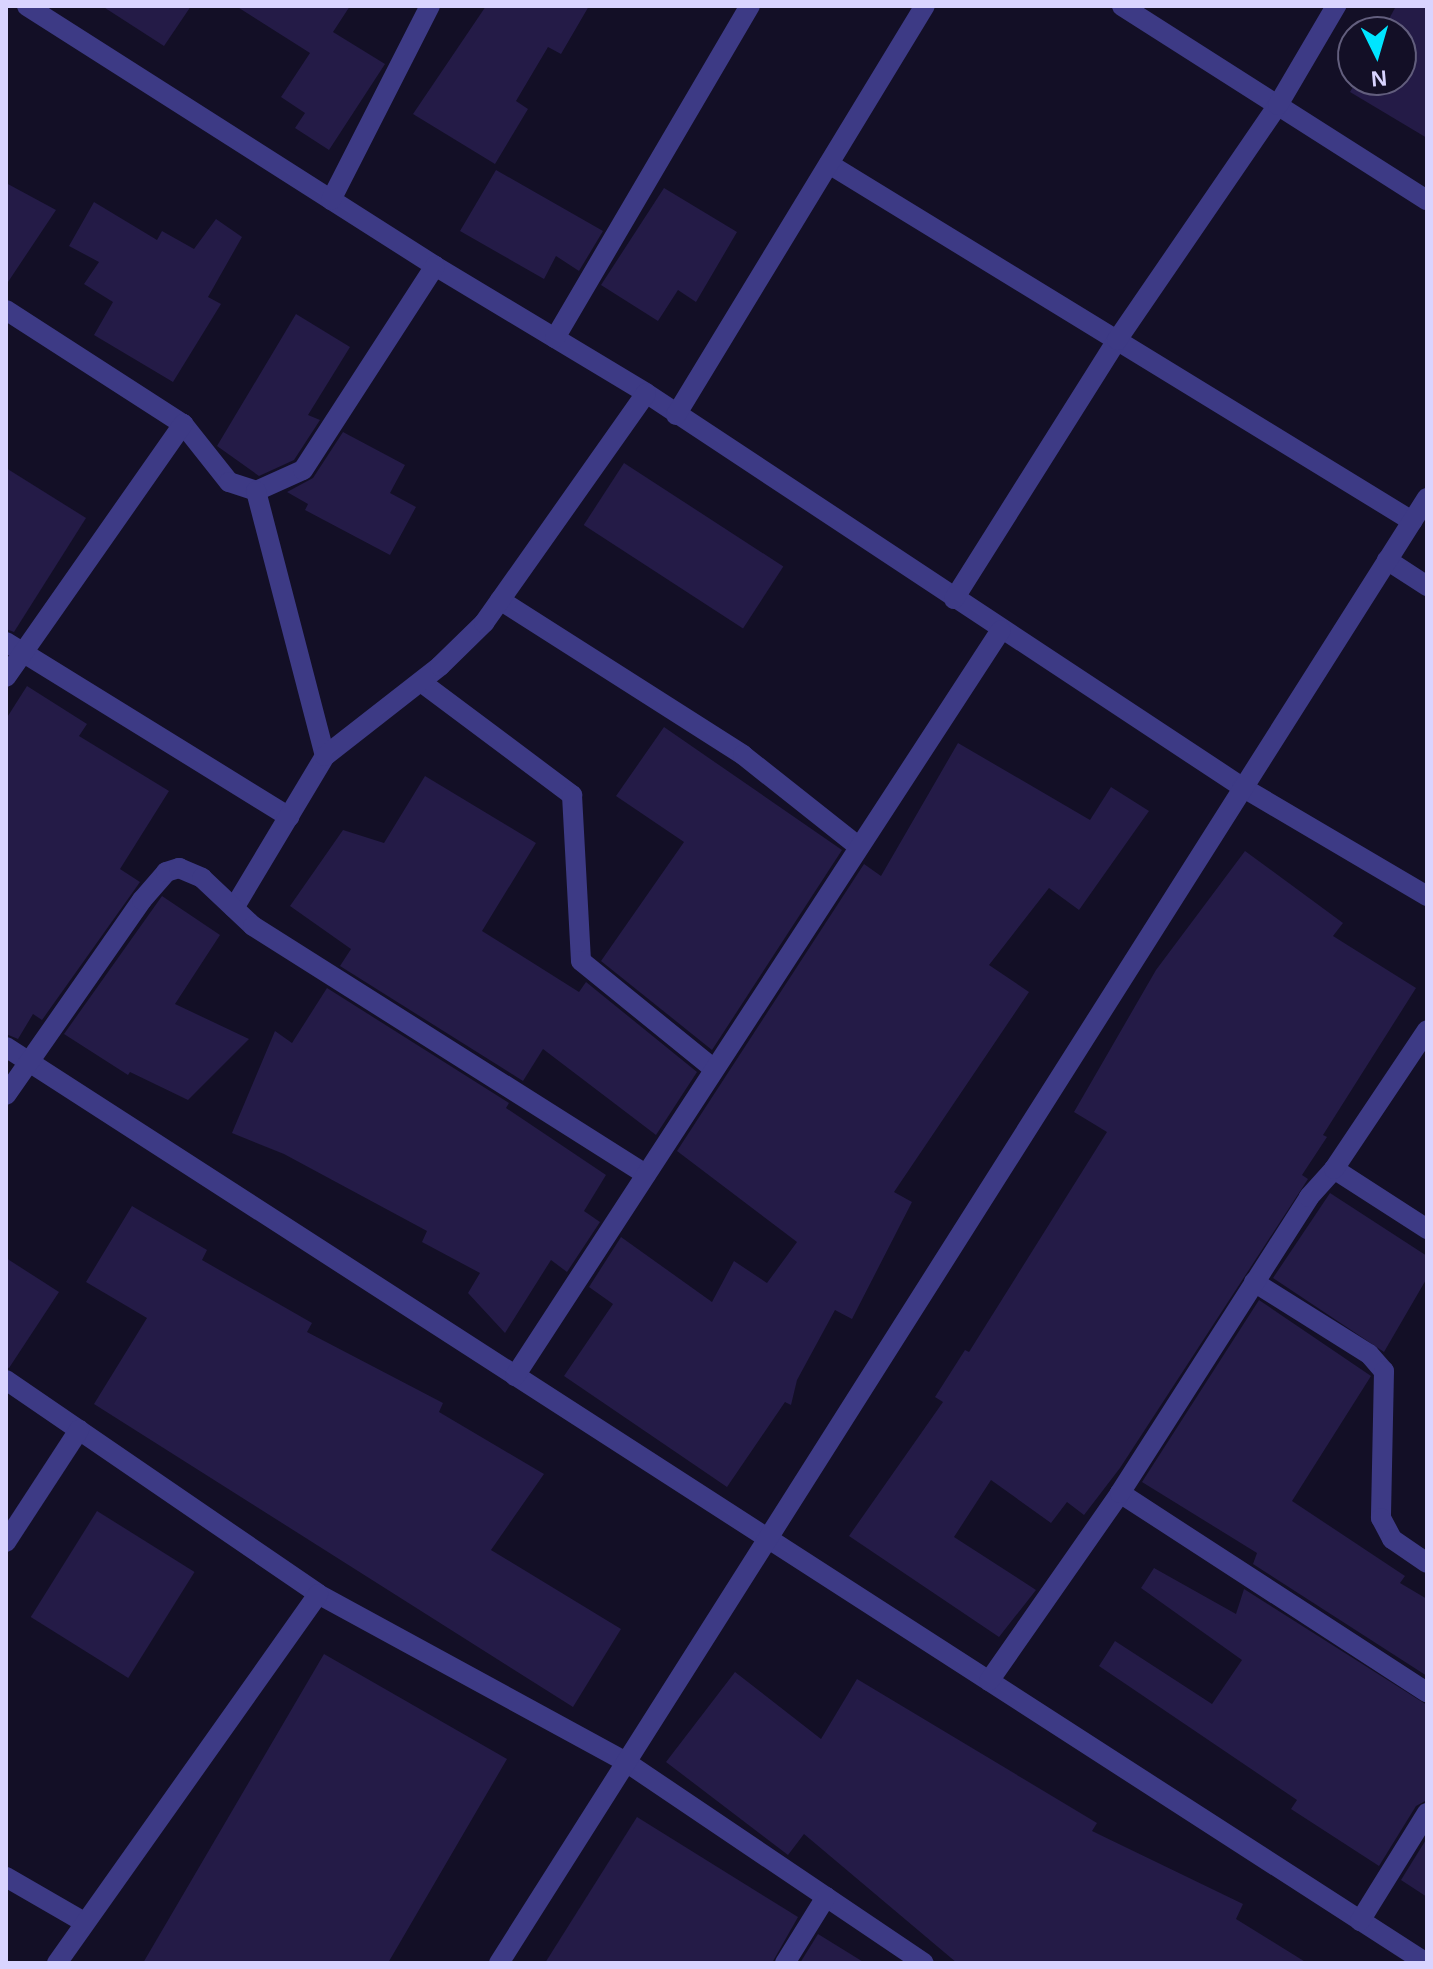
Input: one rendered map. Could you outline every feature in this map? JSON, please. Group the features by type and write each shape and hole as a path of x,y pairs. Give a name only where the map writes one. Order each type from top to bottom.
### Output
{"street":[{"path":"27,6 435,266 646,393 1242,787 1427,896"},
{"path":"331,200 430,6"},
{"path":"555,338 750,6"},
{"path":"676,415 925,6"},
{"path":"1122,6 1427,200"},
{"path":"954,599 1117,340 1278,105 1336,6"},
{"path":"829,164 1412,521"},
{"path":"6,310 183,424 229,482 256,491 303,470 435,266"},
{"path":"234,908 325,756 421,682 484,623 646,393"},
{"path":"6,677 14,647 183,424"},
{"path":"256,491 325,756"},
{"path":"499,1963 1427,498"},
{"path":"1387,560 1427,586"},
{"path":"500,600 743,755 859,847"},
{"path":"515,1376 1001,630"},
{"path":"14,647 289,817"},
{"path":"421,682 572,795 581,961 714,1069"},
{"path":"6,1095 166,872 179,868 202,878 266,934 646,1174"},
{"path":"989,1681 1120,1493 1309,1197 1334,1169 1427,1030"},
{"path":"6,1047 1426,1963"},
{"path":"1334,1169 1427,1229"},
{"path":"1254,1282 1369,1354 1384,1371 1381,1518 1392,1539 1427,1563"},
{"path":"6,1380 318,1594 626,1762 924,1963"},
{"path":"6,1542 79,1430"},
{"path":"1120,1493 1427,1692"},
{"path":"57,1963 318,1594"},
{"path":"1360,1921 1427,1813"},
{"path":"6,1877 84,1922"},
{"path":"785,1963 826,1897"}],"building":[{"path":"102,6 191,6 164,46"},
{"path":"236,6 350,6 333,32 385,64 329,150 295,128 305,113 281,97 310,53"},
{"path":"486,6 589,6 561,54 548,47 516,101 528,109 495,164 413,114"},
{"path":"1396,6 1427,6 1427,138 1357,96 1417,96 1417,16 1391,16"},
{"path":"496,170 603,231 579,271 556,256 544,279 460,231"},
{"path":"6,183 56,210 6,285"},
{"path":"664,188 737,232 696,302 678,290 658,321 601,285"},
{"path":"94,202 157,240 162,231 194,249 216,219 242,237 208,297 221,304 173,382 94,335 113,302 84,284 99,262 69,246"},
{"path":"296,314 350,347 308,415 320,420 294,460 259,476 217,446"},
{"path":"343,432 405,465 390,493 416,507 390,555 305,510 308,504 287,492 313,478"},
{"path":"624,463 783,566 743,629 584,525"},
{"path":"6,468 86,518 14,632 6,629"},
{"path":"27,686 87,724 79,736 169,791 120,869 140,882 42,1020 33,1014 18,1039 6,1034 6,719"},
{"path":"664,727 842,850 712,1050 601,961 684,842 616,796"},
{"path":"958,743 1090,820 1111,787 1149,811 1079,910 1049,888 989,965 1029,992 894,1192 912,1202 852,1319 835,1310 797,1380 791,1405 785,1402 727,1487 564,1376 613,1304 589,1287 621,1237 712,1302 734,1261 767,1283 797,1242 677,1151 864,864 881,876"},
{"path":"425,776 536,843 482,931 579,992 586,982 697,1072 656,1135 543,1049 523,1081 340,966 351,949 290,906 343,830 384,843"},
{"path":"1245,851 1343,923 1333,936 1416,988 1323,1135 1327,1137 1302,1175 1308,1179 1120,1468 1084,1515 1067,1502 1051,1523 991,1480 954,1537 1036,1590 999,1637 849,1536 943,1402 935,1397 965,1350 969,1352 1107,1132 1074,1112 1156,970"},
{"path":"162,896 220,935 175,1004 249,1039 188,1100 130,1072 128,1075 64,1034"},
{"path":"327,988 509,1103 506,1108 606,1175 584,1211 600,1222 567,1272 551,1260 505,1333 468,1293 480,1273 422,1242 427,1231 284,1154 232,1133 275,1031 292,1043"},
{"path":"1330,1193 1427,1256 1427,1278 1384,1352 1273,1278"},
{"path":"132,1206 207,1250 202,1260 312,1323 307,1332 443,1403 439,1412 544,1474 491,1550 621,1629 573,1707 94,1404 147,1318 86,1282"},
{"path":"6,1258 59,1292 9,1368 6,1367"},
{"path":"1259,1300 1371,1376 1292,1501 1405,1576 1400,1583 1427,1599 1427,1676 1253,1564 1257,1553 1142,1482"},
{"path":"97,1511 195,1572 128,1678 31,1617"},
{"path":"1154,1568 1236,1614 1244,1589 1427,1705 1427,1800 1416,1806 1379,1866 1291,1809 1297,1800 1099,1666 1115,1641 1212,1704 1242,1660 1141,1588"},
{"path":"324,1654 507,1759 388,1963 143,1963"},
{"path":"735,1672 821,1739 857,1679 1097,1823 1092,1831 1243,1904 1236,1919 1307,1963 957,1963 804,1834 788,1855 666,1762"},
{"path":"637,1817 798,1917 772,1963 545,1963"},
{"path":"1427,1838 1427,1897 1401,1880"},
{"path":"818,1934 865,1963 800,1963"}]}
